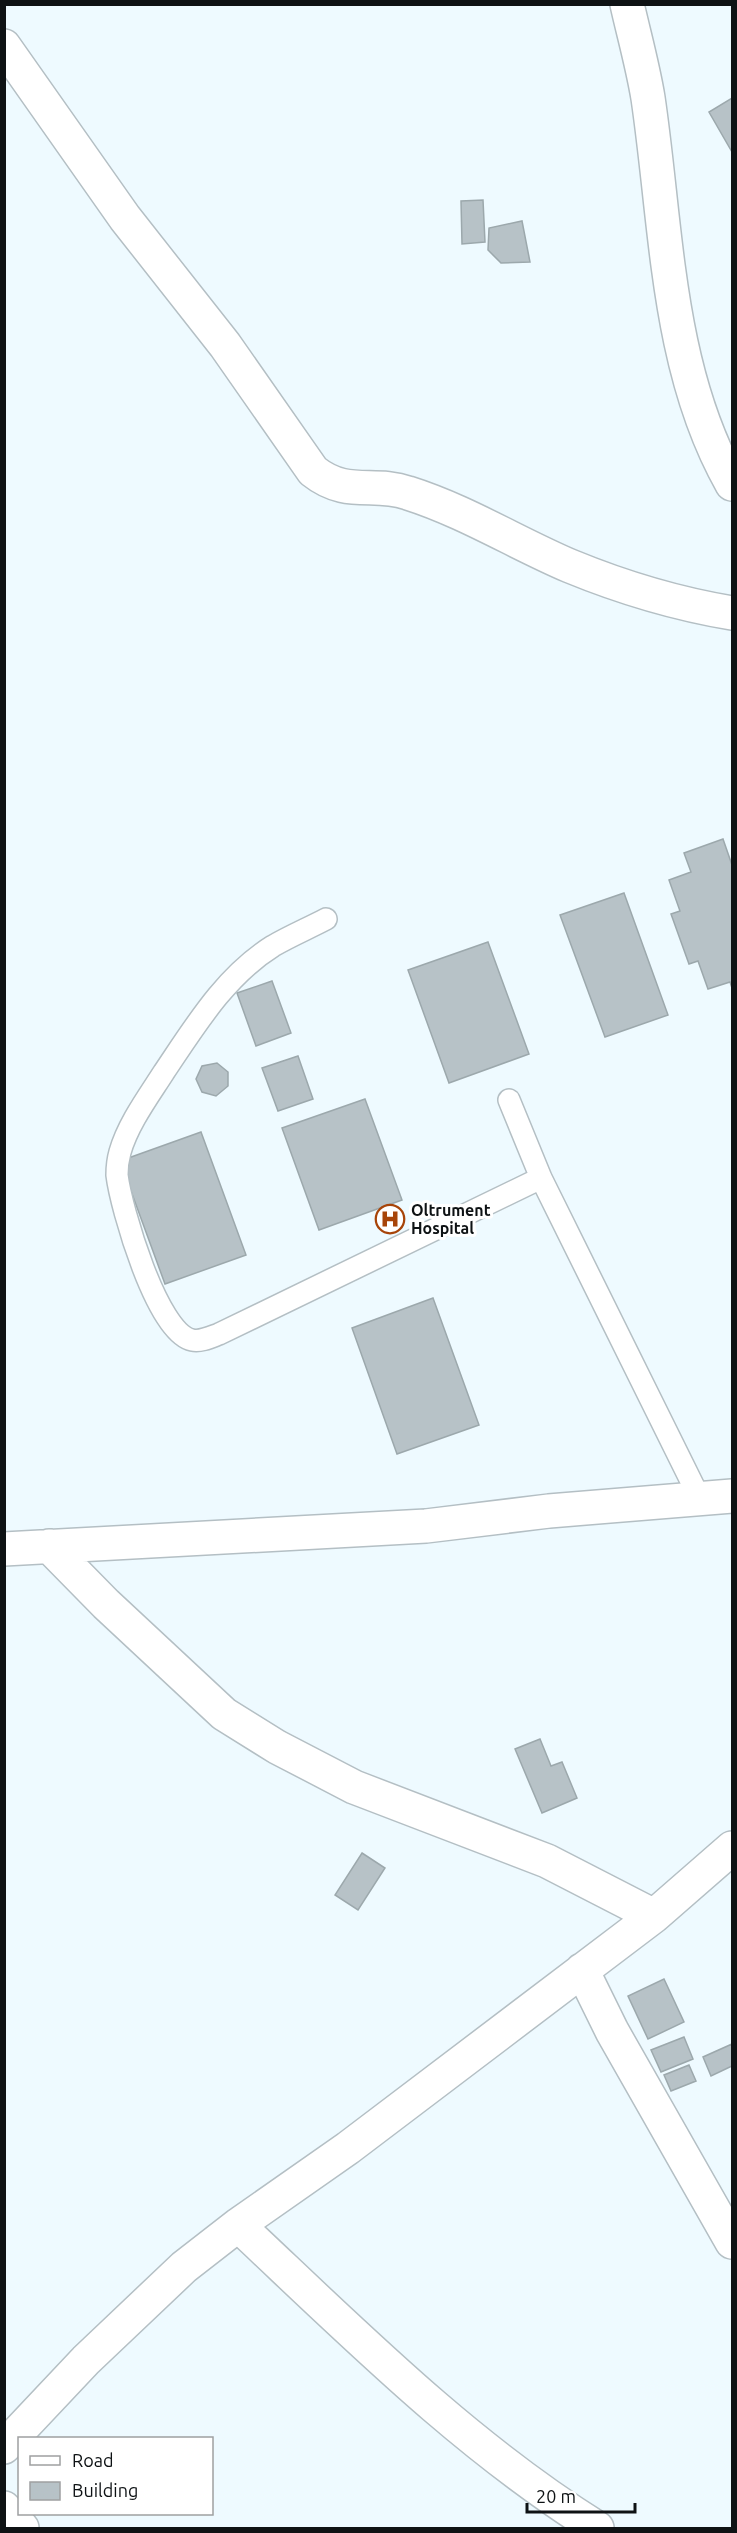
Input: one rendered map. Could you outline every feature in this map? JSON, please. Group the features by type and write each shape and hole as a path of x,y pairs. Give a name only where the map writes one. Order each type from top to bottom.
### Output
{"street":[{"path":"627,4 648,95 674,295 686,368 732,484"},
{"path":"4,46 125,218 225,345 308,464 327,482 343,487 405,491 438,503 572,567 651,594 732,613"},
{"path":"4,1550 426,1526 549,1511 732,1496"},
{"path":"49,1546 106,1604 224,1714 277,1747 354,1787 547,1861 654,1916"},
{"path":"4,2447 94,2352 184,2267 238,2225 348,2148 654,1916 732,1848"},
{"path":"582,1970 612,2031 732,2242"},
{"path":"238,2225 356,2336 500,2463 597,2529"},
{"path":"4,2508 22,2529"}],"lane":[{"path":"326,919 273,946 242,970 213,999 147,1098 120,1152 117,1172 139,1260 162,1308 180,1333 192,1340 202,1340 219,1334 541,1178"},
{"path":"509,1100 541,1178 700,1498"}],"building":[{"path":"732,98 732,152 709,112"},
{"path":"483,200 485,242 462,244 461,201"},
{"path":"522,221 530,262 501,263 488,250 489,228"},
{"path":"723,839 732,865 732,988 730,982 708,989 698,961 689,964 671,914 680,911 669,880 691,872 684,853"},
{"path":"624,893 668,1015 605,1037 560,915"},
{"path":"488,942 529,1054 449,1083 408,970"},
{"path":"272,981 291,1033 256,1046 237,993"},
{"path":"298,1056 313,1099 278,1111 262,1068"},
{"path":"217,1063 228,1072 228,1086 216,1096 202,1092 196,1079 202,1066"},
{"path":"365,1099 402,1200 319,1230 282,1128"},
{"path":"201,1132 246,1255 165,1284 120,1161"},
{"path":"433,1298 479,1425 397,1454 352,1328"},
{"path":"540,1739 551,1766 562,1762 577,1798 542,1813 515,1749"},
{"path":"362,1853 385,1868 358,1910 335,1895"},
{"path":"664,1979 684,2022 648,2039 628,1996"},
{"path":"684,2037 693,2059 661,2072 651,2050"},
{"path":"732,2044 732,2066 711,2076 703,2057"},
{"path":"689,2065 696,2081 671,2091 664,2075"}],"place":[{"name":"Oltrument Hospital","path":"390,1219"}]}
